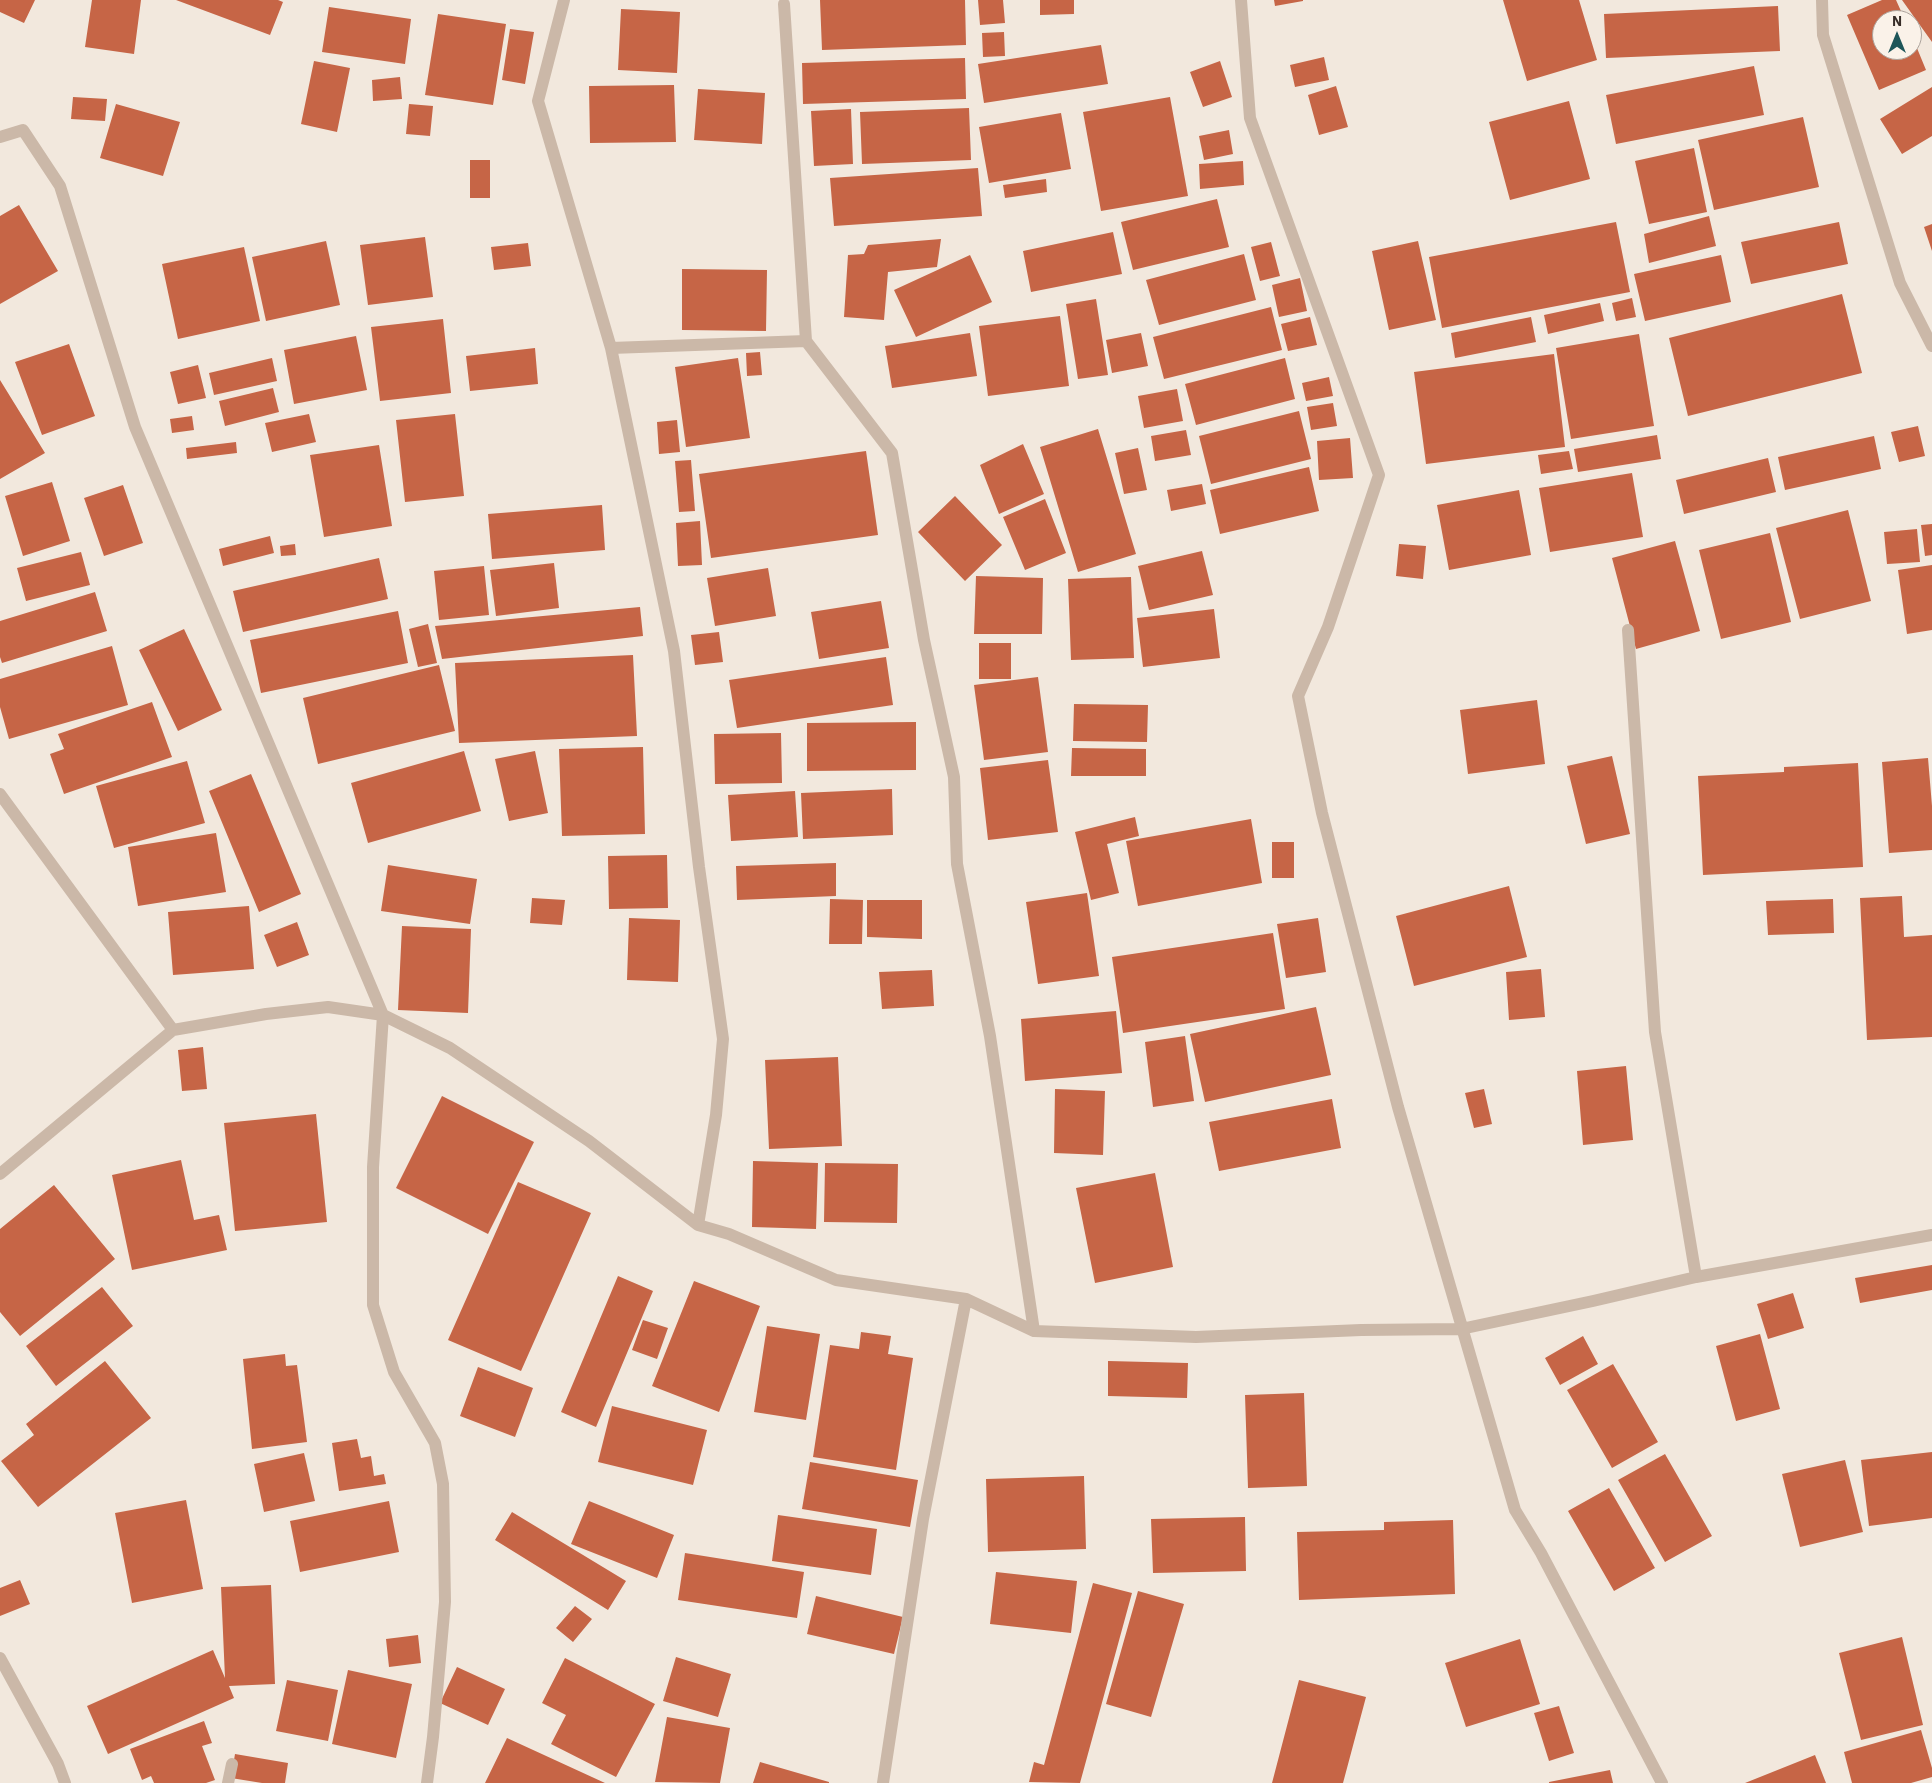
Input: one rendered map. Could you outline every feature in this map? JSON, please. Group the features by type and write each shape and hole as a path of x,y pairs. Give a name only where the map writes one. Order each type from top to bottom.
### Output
{"street":[{"path":"1241,0 1250,118 1379,475 1328,627 1298,696 1322,813 1398,1107 1515,1510 1541,1553 1662,1783"},
{"path":"1822,0 1823,35 1900,283 1932,346"},
{"path":"562,1 538,101 611,348 674,650 699,867 723,1039 716,1115 698,1225"},
{"path":"784,4 806,341 892,453 924,640 954,777 957,864 990,1036 1034,1331"},
{"path":"0,137 24,130 60,186 135,427 384,1015 373,1167 373,1305 394,1372 435,1443 443,1484 445,1602 427,1783"},
{"path":"611,348 806,341"},
{"path":"1628,630 1655,1032 1696,1277"},
{"path":"0,794 173,1030"},
{"path":"0,1174 173,1030 266,1014 328,1007 384,1015 450,1048 589,1141 698,1225 729,1234 836,1280 966,1299 1034,1331 1196,1337 1360,1330 1462,1329 1696,1277 1932,1235"},
{"path":"883,1783 923,1520 966,1299"},
{"path":"0,1658 58,1764 65,1783"},
{"path":"228,1783 232,1764"}],"building":[{"path":"0,0 35,0 24,23 0,12"},
{"path":"92,0 141,0 134,54 85,47"},
{"path":"176,0 278,0 283,2 270,35"},
{"path":"820,0 965,0 966,45 822,50"},
{"path":"978,0 1003,0 1005,23 980,25"},
{"path":"1040,0 1074,0 1074,14 1040,15"},
{"path":"1274,0 1303,0 1303,1 1275,6"},
{"path":"1503,0 1579,0 1597,60 1527,81"},
{"path":"1882,0 1896,0 1900,10 1872,10 1872,60 1922,60 1926,70 1879,90 1847,15"},
{"path":"1902,0 1932,0 1932,42 1922,28 1922,10 1909,10"},
{"path":"1778,6 1780,51 1606,58 1604,14"},
{"path":"329,7 411,19 405,64 322,52"},
{"path":"621,9 680,12 677,73 618,70"},
{"path":"438,14 506,24 493,105 425,95"},
{"path":"510,29 534,32 525,84 502,80"},
{"path":"1004,32 1005,56 983,57 982,33"},
{"path":"1101,45 1108,84 984,103 978,64"},
{"path":"1324,57 1329,80 1295,87 1290,65"},
{"path":"965,58 966,99 803,104 802,63"},
{"path":"314,61 350,68 337,132 301,124"},
{"path":"1220,61 1232,97 1203,107 1190,72"},
{"path":"1754,66 1764,115 1616,144 1606,95"},
{"path":"400,77 402,99 373,101 372,80"},
{"path":"674,85 676,142 590,143 589,86"},
{"path":"1336,86 1348,127 1319,135 1308,95"},
{"path":"1932,87 1932,136 1902,154 1880,119"},
{"path":"698,89 765,93 762,144 694,140"},
{"path":"73,97 107,99 105,121 71,119"},
{"path":"1170,97 1188,196 1101,211 1083,112"},
{"path":"1569,101 1590,179 1510,200 1489,122"},
{"path":"116,104 180,122 163,176 100,158"},
{"path":"409,104 433,106 430,136 406,134"},
{"path":"969,108 971,160 862,164 860,112"},
{"path":"851,109 853,164 814,166 811,111"},
{"path":"1061,113 1071,169 989,183 979,127"},
{"path":"1803,117 1819,187 1714,210 1698,140"},
{"path":"1229,130 1233,154 1204,160 1199,136"},
{"path":"1694,148 1707,212 1649,224 1635,161"},
{"path":"470,160 490,160 490,198 470,198"},
{"path":"1243,161 1244,185 1200,189 1199,164"},
{"path":"978,168 982,216 834,226 830,178"},
{"path":"1046,179 1047,192 1005,198 1003,185"},
{"path":"1217,199 1229,247 1133,270 1121,222"},
{"path":"19,205 58,271 0,304 0,216"},
{"path":"1709,216 1716,246 1649,263 1644,234"},
{"path":"1616,222 1630,292 1442,328 1429,257"},
{"path":"1839,222 1848,264 1751,284 1741,242"},
{"path":"1932,224 1932,251 1924,227"},
{"path":"1113,232 1122,274 1031,292 1023,251"},
{"path":"425,237 433,297 368,305 360,245"},
{"path":"941,239 937,267 888,272 884,320 844,317 848,255 864,254 868,245"},
{"path":"326,241 340,305 266,321 252,257"},
{"path":"1418,241 1436,320 1389,330 1372,251"},
{"path":"1271,242 1280,276 1260,281 1251,247"},
{"path":"528,243 531,266 494,270 491,247"},
{"path":"244,247 260,321 178,339 162,264"},
{"path":"1244,254 1256,300 1159,325 1146,280"},
{"path":"970,255 992,302 916,337 894,290"},
{"path":"1721,255 1731,302 1645,321 1634,274"},
{"path":"682,269 767,270 766,331 682,330"},
{"path":"1300,278 1307,311 1279,317 1272,285"},
{"path":"1842,294 1862,373 1688,416 1669,338"},
{"path":"1632,298 1636,317 1616,321 1612,303"},
{"path":"1096,299 1108,375 1078,379 1066,304"},
{"path":"1600,303 1604,321 1548,334 1544,315"},
{"path":"1271,307 1282,350 1164,379 1153,337"},
{"path":"1060,316 1069,386 988,396 979,326"},
{"path":"1310,317 1317,345 1288,351 1281,324"},
{"path":"1531,317 1536,342 1455,358 1451,333"},
{"path":"443,319 451,393 380,401 371,327"},
{"path":"970,333 977,376 892,388 885,346"},
{"path":"1141,333 1148,366 1112,373 1106,340"},
{"path":"1639,334 1654,426 1571,439 1556,348"},
{"path":"356,336 367,390 294,404 284,350"},
{"path":"69,344 95,416 42,435 15,362"},
{"path":"535,348 538,384 470,391 466,356"},
{"path":"760,352 762,375 747,376 746,353"},
{"path":"1554,354 1565,447 1426,464 1414,372"},
{"path":"272,358 277,381 214,395 209,373"},
{"path":"738,358 750,438 686,447 675,367"},
{"path":"1285,358 1295,399 1196,425 1185,384"},
{"path":"198,365 206,398 178,404 170,372"},
{"path":"1329,377 1333,396 1306,401 1302,383"},
{"path":"0,380 45,453 0,479"},
{"path":"273,388 279,412 225,426 219,401"},
{"path":"1177,389 1183,421 1144,428 1138,396"},
{"path":"1333,403 1337,426 1311,430 1307,407"},
{"path":"1299,411 1311,459 1211,484 1199,436"},
{"path":"309,414 316,442 272,452 265,423"},
{"path":"455,414 464,496 405,502 396,420"},
{"path":"192,416 194,430 172,433 170,419"},
{"path":"677,420 680,452 659,454 657,422"},
{"path":"1918,426 1925,456 1899,462 1891,432"},
{"path":"1098,429 1136,554 1078,572 1040,447"},
{"path":"1186,430 1191,455 1155,461 1151,436"},
{"path":"1657,435 1661,459 1578,472 1574,449"},
{"path":"1874,436 1881,469 1785,490 1778,457"},
{"path":"1350,438 1353,478 1319,480 1317,441"},
{"path":"236,442 237,453 187,459 186,448"},
{"path":"1023,444 1044,494 999,514 980,465"},
{"path":"379,445 392,526 324,537 310,455"},
{"path":"1138,448 1147,490 1124,494 1115,453"},
{"path":"866,451 878,535 711,558 699,474"},
{"path":"1569,451 1573,469 1541,474 1538,455"},
{"path":"1768,458 1776,492 1684,514 1676,480"},
{"path":"691,460 695,511 679,512 675,461"},
{"path":"1309,467 1319,511 1220,534 1210,490"},
{"path":"1632,473 1643,537 1550,552 1539,488"},
{"path":"52,482 70,541 23,556 5,496"},
{"path":"1202,484 1206,504 1171,511 1167,490"},
{"path":"123,485 143,543 104,556 84,498"},
{"path":"1519,490 1531,555 1449,570 1437,505"},
{"path":"955,496 1002,545 965,581 918,532"},
{"path":"1045,499 1066,553 1025,570 1003,517"},
{"path":"602,505 605,550 492,559 488,514"},
{"path":"1848,510 1871,601 1800,619 1776,528"},
{"path":"700,521 702,565 678,566 676,523"},
{"path":"1932,524 1932,555 1925,556 1921,525"},
{"path":"1917,529 1920,562 1887,564 1884,532"},
{"path":"1770,533 1791,622 1721,639 1699,550"},
{"path":"270,536 274,553 223,566 219,549"},
{"path":"1675,541 1700,631 1636,649 1612,558"},
{"path":"295,544 296,555 281,556 280,546"},
{"path":"1399,544 1426,546 1423,579 1396,576"},
{"path":"1202,551 1213,595 1149,610 1138,566"},
{"path":"81,552 90,585 26,601 17,568"},
{"path":"379,558 388,599 243,632 233,591"},
{"path":"554,563 559,608 496,616 490,570"},
{"path":"1932,565 1932,630 1907,634 1898,570"},
{"path":"484,566 489,615 439,620 434,571"},
{"path":"768,568 776,616 715,626 707,578"},
{"path":"976,576 1043,578 1042,634 974,634"},
{"path":"1131,577 1134,658 1071,660 1068,579"},
{"path":"95,592 107,631 2,663 0,657 0,621"},
{"path":"881,601 889,648 819,659 811,612"},
{"path":"640,607 643,636 442,659 435,626"},
{"path":"1214,609 1220,658 1143,667 1137,618"},
{"path":"398,611 408,663 261,693 250,640"},
{"path":"428,624 437,663 418,667 409,629"},
{"path":"184,629 222,710 178,731 139,650"},
{"path":"719,632 723,662 695,665 691,635"},
{"path":"979,643 1011,643 1011,679 979,679"},
{"path":"112,646 128,705 9,739 0,707 0,679"},
{"path":"633,655 637,736 459,743 455,663"},
{"path":"886,657 893,705 737,728 729,680"},
{"path":"439,665 455,731 318,764 303,698"},
{"path":"1038,677 1048,752 984,760 974,685"},
{"path":"1537,700 1545,764 1468,774 1460,710"},
{"path":"152,702 172,757 64,794 50,754 64,749 58,734"},
{"path":"1074,704 1148,705 1147,742 1073,741"},
{"path":"916,722 916,770 807,771 807,723"},
{"path":"781,733 782,783 715,784 714,734"},
{"path":"643,747 645,834 562,836 559,749"},
{"path":"1072,748 1146,749 1146,776 1071,776"},
{"path":"464,751 481,811 368,843 351,783"},
{"path":"535,751 548,813 509,821 495,759"},
{"path":"1612,756 1630,834 1586,844 1567,766"},
{"path":"1928,758 1932,806 1932,850 1889,853 1882,762"},
{"path":"1048,760 1058,832 988,840 980,768"},
{"path":"187,761 205,823 114,848 96,786"},
{"path":"1858,763 1863,867 1703,875 1698,776 1784,772 1784,767"},
{"path":"251,774 301,894 259,912 209,791"},
{"path":"892,789 893,835 803,839 801,793"},
{"path":"795,791 798,837 731,841 728,795"},
{"path":"1135,817 1139,836 1107,844 1119,893 1091,900 1075,832"},
{"path":"1251,819 1262,883 1138,906 1126,841"},
{"path":"216,833 226,892 138,906 128,847"},
{"path":"1272,842 1294,842 1294,878 1272,878"},
{"path":"667,855 668,908 609,909 608,856"},
{"path":"836,863 836,896 737,900 736,866"},
{"path":"388,865 477,879 470,924 381,911"},
{"path":"1509,886 1527,957 1414,986 1396,916"},
{"path":"1087,893 1099,976 1038,984 1026,902"},
{"path":"1902,896 1904,937 1932,935 1932,1037 1867,1040 1860,898"},
{"path":"532,898 565,900 562,925 530,923"},
{"path":"830,899 863,900 862,944 829,944"},
{"path":"1833,899 1834,933 1768,935 1766,901"},
{"path":"867,900 922,900 922,939 867,937"},
{"path":"249,906 254,969 173,975 168,912"},
{"path":"629,918 680,920 678,982 627,980"},
{"path":"1318,918 1326,972 1286,978 1277,924"},
{"path":"297,922 309,955 277,967 264,935"},
{"path":"402,926 471,929 468,1013 398,1010"},
{"path":"1273,933 1285,1009 1123,1033 1112,957"},
{"path":"1541,969 1545,1017 1509,1020 1506,972"},
{"path":"932,970 934,1006 882,1009 879,972"},
{"path":"1316,1007 1331,1075 1205,1102 1190,1034"},
{"path":"1116,1011 1122,1073 1025,1081 1021,1019"},
{"path":"1185,1036 1194,1101 1153,1107 1145,1042"},
{"path":"203,1047 207,1089 182,1091 178,1050"},
{"path":"838,1057 842,1146 769,1149 765,1060"},
{"path":"1626,1066 1633,1140 1583,1145 1577,1071"},
{"path":"1055,1089 1105,1091 1103,1155 1054,1153"},
{"path":"1484,1089 1492,1124 1474,1128 1465,1093"},
{"path":"442,1096 534,1142 488,1234 396,1188"},
{"path":"1332,1099 1341,1148 1219,1171 1209,1122"},
{"path":"316,1114 327,1222 235,1231 224,1123"},
{"path":"181,1160 194,1220 219,1215 227,1250 132,1270 112,1175"},
{"path":"753,1161 818,1163 816,1229 752,1227"},
{"path":"825,1163 898,1164 897,1223 824,1222"},
{"path":"1155,1173 1173,1267 1095,1283 1076,1188"},
{"path":"518,1182 591,1213 521,1371 448,1340"},
{"path":"54,1185 115,1259 20,1336 0,1312 0,1229"},
{"path":"1932,1265 1932,1290 1860,1303 1855,1278"},
{"path":"618,1276 653,1291 596,1427 561,1412"},
{"path":"694,1281 760,1306 719,1412 652,1386"},
{"path":"102,1287 133,1326 56,1386 26,1346"},
{"path":"1793,1293 1804,1328 1768,1339 1757,1304"},
{"path":"643,1320 668,1328 657,1359 632,1350"},
{"path":"767,1326 820,1334 806,1420 754,1412"},
{"path":"861,1332 891,1336 888,1354 913,1358 896,1470 813,1457 830,1345 859,1349"},
{"path":"1760,1334 1780,1409 1736,1421 1716,1346"},
{"path":"1583,1336 1598,1364 1560,1385 1545,1358"},
{"path":"285,1354 286,1366 297,1365 307,1442 252,1449 243,1359"},
{"path":"105,1361 151,1418 38,1507 1,1461 34,1435 26,1424"},
{"path":"1108,1361 1188,1363 1187,1398 1108,1396"},
{"path":"1613,1364 1658,1442 1612,1468 1567,1390"},
{"path":"478,1367 533,1388 515,1437 460,1416"},
{"path":"1304,1393 1307,1486 1248,1488 1245,1395"},
{"path":"612,1406 707,1430 693,1485 598,1462"},
{"path":"357,1439 361,1458 371,1456 374,1476 384,1474 386,1484 339,1491 332,1443"},
{"path":"1932,1452 1932,1518 1869,1526 1861,1460"},
{"path":"304,1453 315,1501 264,1512 254,1464"},
{"path":"1665,1454 1712,1536 1665,1562 1618,1480"},
{"path":"1845,1460 1863,1532 1800,1547 1782,1474"},
{"path":"810,1462 918,1480 910,1527 802,1509"},
{"path":"1084,1476 1086,1549 988,1552 986,1479"},
{"path":"1609,1488 1655,1568 1614,1591 1568,1511"},
{"path":"186,1500 203,1589 132,1603 115,1513"},
{"path":"389,1501 399,1552 300,1572 290,1521"},
{"path":"589,1501 674,1535 657,1578 571,1544"},
{"path":"512,1512 626,1581 608,1610 495,1540"},
{"path":"778,1515 877,1529 871,1575 772,1561"},
{"path":"1245,1517 1246,1571 1153,1573 1151,1519"},
{"path":"1453,1520 1455,1594 1299,1600 1297,1532 1384,1530 1384,1522"},
{"path":"685,1553 804,1572 797,1618 678,1600"},
{"path":"996,1572 1077,1581 1071,1633 990,1624"},
{"path":"20,1580 30,1604 0,1616 0,1588"},
{"path":"1093,1583 1132,1593 1080,1783 1029,1782 1034,1762 1044,1765"},
{"path":"271,1585 275,1684 229,1686 234,1698 108,1754 87,1706 213,1650 225,1678 221,1587"},
{"path":"1138,1591 1184,1604 1151,1717 1106,1704"},
{"path":"816,1596 903,1617 894,1654 807,1634"},
{"path":"575,1606 592,1619 573,1642 556,1628"},
{"path":"418,1635 421,1663 389,1667 386,1639"},
{"path":"1902,1637 1923,1725 1861,1740 1839,1653"},
{"path":"1520,1639 1540,1704 1466,1727 1445,1663"},
{"path":"676,1657 731,1674 718,1717 663,1701"},
{"path":"565,1658 655,1704 616,1777 551,1744 566,1715 542,1703"},
{"path":"457,1667 505,1689 488,1725 440,1703"},
{"path":"348,1670 412,1684 396,1758 332,1744"},
{"path":"287,1680 338,1690 328,1741 276,1731"},
{"path":"1299,1680 1366,1697 1343,1783 1272,1783"},
{"path":"1559,1706 1574,1753 1549,1761 1534,1713"},
{"path":"667,1717 730,1728 720,1783 655,1782"},
{"path":"204,1721 212,1743 202,1746 215,1780 206,1783 154,1783 151,1776 142,1780 130,1749"},
{"path":"1921,1730 1932,1768 1932,1777 1911,1783 1852,1783 1844,1752"},
{"path":"507,1738 605,1783 485,1783"},
{"path":"235,1754 288,1763 285,1783 262,1783 231,1778"},
{"path":"1815,1755 1826,1783 1745,1783"},
{"path":"760,1762 829,1782 829,1783 753,1783"},
{"path":"1610,1770 1613,1783 1549,1783 1549,1782"}]}
